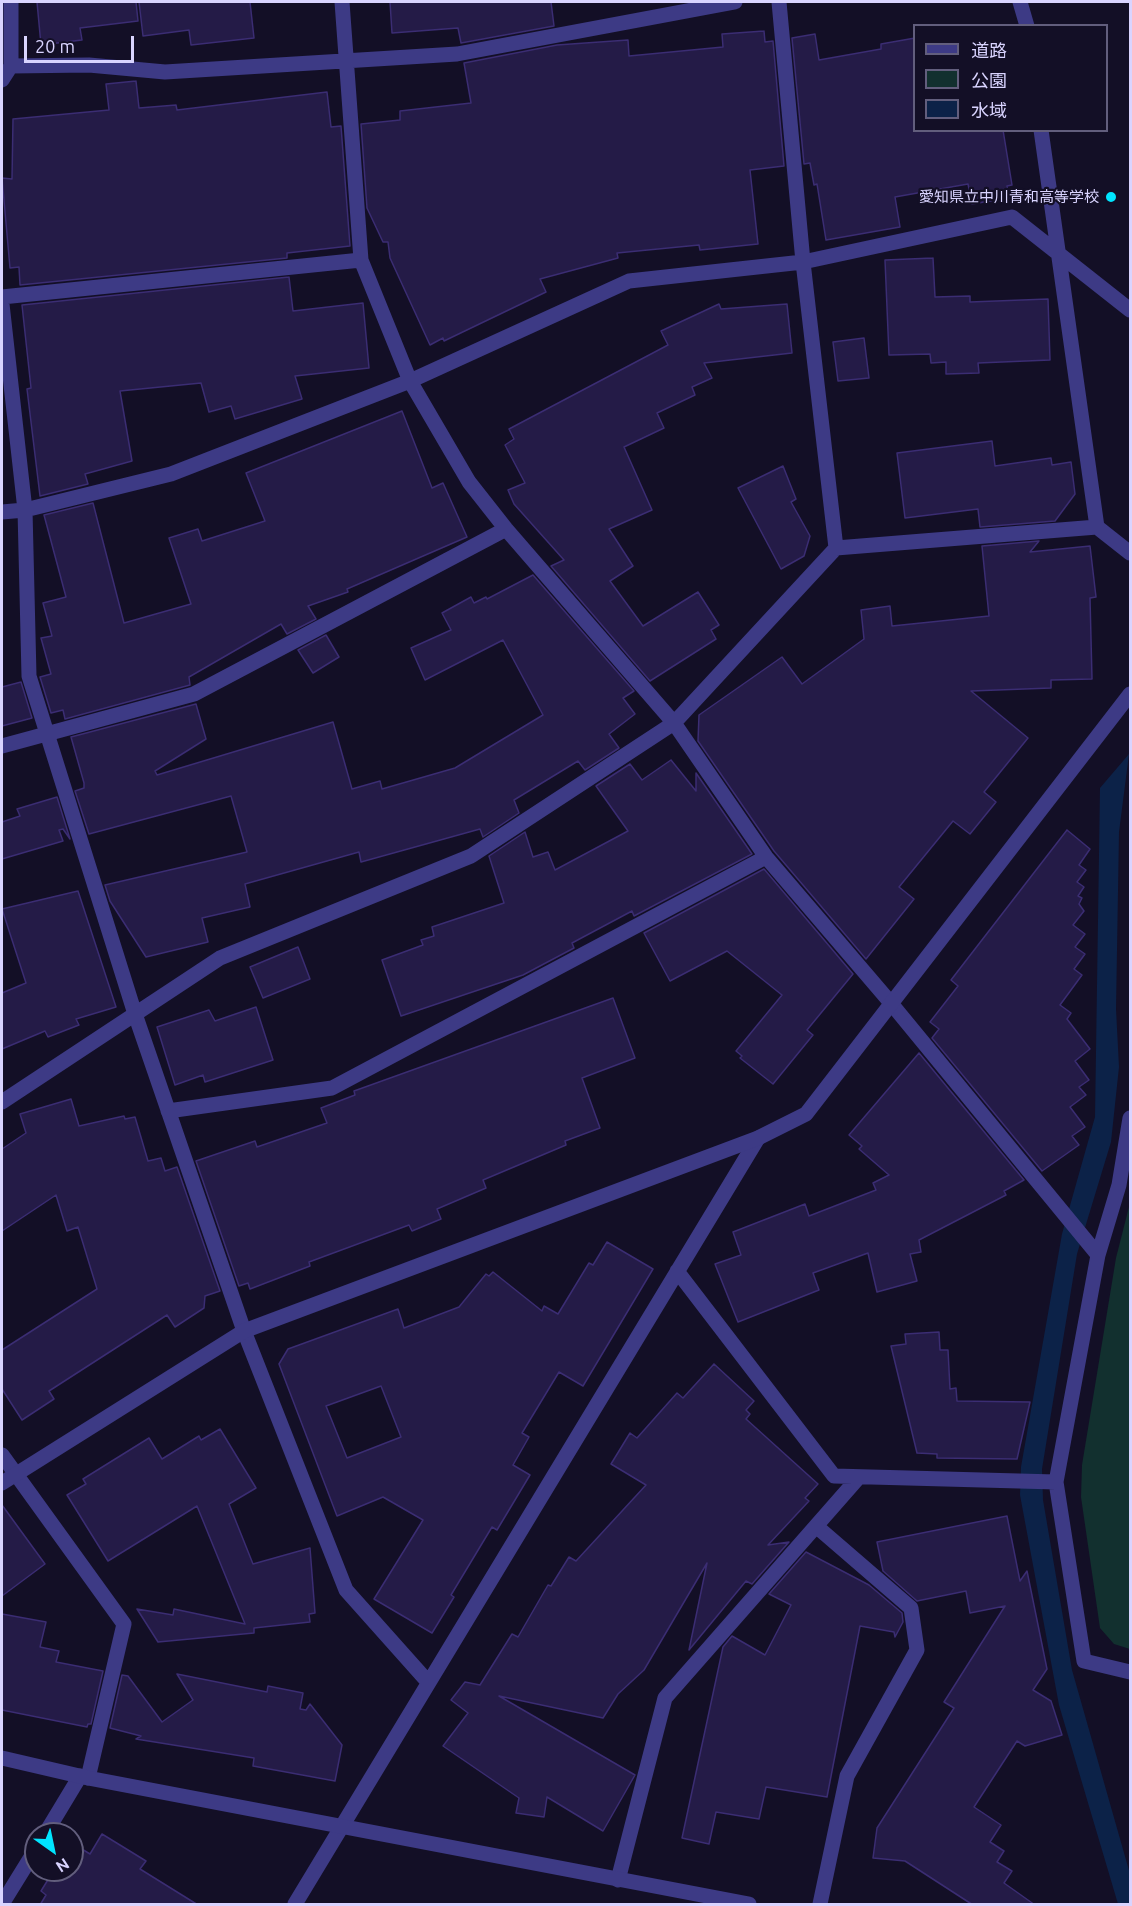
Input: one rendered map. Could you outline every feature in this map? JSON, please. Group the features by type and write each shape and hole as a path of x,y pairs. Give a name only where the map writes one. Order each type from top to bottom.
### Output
{"street":[{"path":"2,80 10,66 11,2"},
{"path":"342,2 361,260 410,381 470,482 506,529 674,723 766,857 890,1002 1098,1255"},
{"path":"10,66 89,65 165,72 457,54 659,8 735,2"},
{"path":"779,2 803,262 836,548"},
{"path":"1020,2 1026,24"},
{"path":"1041,132 1097,527"},
{"path":"2,513 25,510 171,474 410,381 629,281 803,262 1012,217 1131,310"},
{"path":"2,297 361,260"},
{"path":"2,304 25,510 29,676 135,1014 243,1330 346,1590 428,1682"},
{"path":"2,1102 220,958 471,855 674,723 836,548 1097,527 1131,553"},
{"path":"2,746 194,694 506,529"},
{"path":"8,1479 243,1330 758,1137 806,1114 890,1002 1131,694"},
{"path":"168,1111 332,1088 766,857"},
{"path":"1131,1118 1119,1185 1098,1255 1052,1482 1084,1661 1131,1672"},
{"path":"296,1905 428,1682 758,1137"},
{"path":"677,1271 834,1476 1052,1482"},
{"path":"2,1455 8,1479 124,1624 84,1777 53,1822"},
{"path":"618,1880 665,1698 859,1477"},
{"path":"816,1526 911,1608 917,1650 847,1776 820,1905"},
{"path":"2,1758 84,1777 749,1905"},
{"path":"2,1905 24,1869"}],"green space":[{"path":"1130,1203 1130,1649 1114,1644 1100,1628 1081,1497 1082,1465 1116,1258"}],"water":[{"path":"1129,754 1119,832 1116,1009 1119,1067 1111,1142 1077,1254 1042,1469 1043,1500 1072,1670 1130,1874 1130,1904 1118,1904 1059,1705 1020,1495 1021,1467 1062,1234 1095,1117 1100,788"}],"building":[{"path":"37,2 136,2 138,21 80,28 82,40 41,45"},
{"path":"139,2 250,2 254,38 191,45 189,30 143,36"},
{"path":"390,2 551,2 554,26 461,43 458,28 392,33"},
{"path":"764,31 765,42 773,41 784,166 750,170 758,244 700,250 699,245 617,253 618,258 540,279 546,292 444,341 443,338 430,345 390,258 388,242 383,242 367,208 361,124 400,120 400,111 471,103 464,63 557,45 628,40 629,56 723,47 722,34"},
{"path":"815,34 819,60 881,49 881,44 913,38 913,132 1003,132 1012,185 1007,186 1009,198 972,204 968,184 895,197 900,227 826,240 817,184 814,185 810,163 804,164 792,38"},
{"path":"136,81 139,108 176,105 177,110 327,92 331,127 341,126 350,246 287,253 287,258 20,285 19,267 10,268 2,178 12,179 13,119 109,110 106,84"},
{"path":"933,258 935,297 970,296 970,302 1048,299 1050,360 978,363 979,373 946,374 946,362 931,363 930,354 889,355 885,260"},
{"path":"289,277 293,311 363,303 369,368 295,376 302,399 235,419 231,406 209,412 201,383 120,391 132,461 85,474 88,484 40,496 27,389 31,388 22,305"},
{"path":"719,304 721,309 787,304 792,353 704,363 712,378 692,387 695,395 657,413 664,428 624,447 652,510 609,529 633,566 610,581 643,626 698,592 719,625 711,630 716,639 650,681 551,566 564,560 514,504 508,490 525,483 505,445 514,439 509,429 668,345 661,331"},
{"path":"864,338 869,378 838,381 833,342"},
{"path":"402,411 432,488 443,483 467,537 347,589 348,592 308,606 316,619 287,634 281,624 189,677 190,685 65,719 63,710 51,713 40,677 51,674 41,638 52,636 43,603 66,597 44,515 93,503 124,623 191,604 169,538 198,529 202,541 265,521 246,473"},
{"path":"992,441 995,466 1051,458 1052,465 1071,462 1075,494 1055,521 980,527 978,509 905,518 897,453"},
{"path":"783,466 796,499 791,502 810,536 804,556 781,569 738,488"},
{"path":"1039,541 1030,552 1090,546 1096,597 1090,598 1092,679 1051,680 1051,688 971,691 1028,738 984,792 996,802 970,834 953,821 899,887 914,899 866,959 774,851 698,741 699,715 782,657 802,684 864,639 861,610 890,606 892,626 989,616 982,546"},
{"path":"533,575 634,691 623,698 635,714 609,734 619,748 585,770 578,761 514,800 519,813 483,837 480,829 361,862 359,852 245,884 250,907 202,918 208,942 146,957 110,901 105,885 247,852 231,796 89,834 75,791 84,788 84,783 71,737 196,704 206,739 155,771 157,775 333,722 352,789 380,781 382,789 455,768 543,715 503,640 425,680 411,648 451,630 442,613 471,597 474,603 486,597 487,599"},
{"path":"326,635 339,657 313,673 298,650"},
{"path":"21,682 32,718 2,726 2,687"},
{"path":"671,760 696,791 696,773 752,854 634,916 632,911 572,943 574,948 523,975 401,1016 382,960 423,945 421,940 434,936 432,927 504,903 489,856 525,832 533,857 548,852 555,870 628,831 596,786 630,764 642,780"},
{"path":"57,797 70,839 63,829 59,830 63,841 2,859 2,822 20,816 17,809"},
{"path":"1067,830 1090,849 1079,865 1086,870 1077,882 1084,887 1078,896 1082,898 1079,904 1084,911 1073,925 1085,934 1075,947 1085,954 1074,969 1082,975 1060,1005 1071,1013 1067,1019 1090,1049 1075,1061 1089,1080 1079,1087 1086,1095 1070,1107 1085,1127 1072,1136 1079,1145 1042,1171 932,1038 939,1029 930,1022 958,986 951,980"},
{"path":"764,869 853,974 807,1030 813,1035 773,1084 740,1058 742,1056 736,1051 782,995 727,951 670,981 644,933"},
{"path":"78,891 116,1007 76,1019 79,1025 48,1037 45,1031 2,1049 2,993 26,983 2,909"},
{"path":"298,947 310,979 263,998 250,967"},
{"path":"613,998 635,1058 582,1078 600,1128 565,1141 566,1145 483,1180 486,1188 437,1209 441,1219 412,1231 409,1225 309,1262 310,1266 250,1289 248,1283 239,1286 196,1161 255,1141 257,1147 327,1123 321,1108 355,1095 354,1091"},
{"path":"256,1007 273,1060 205,1082 203,1075 175,1085 157,1027 209,1010 215,1021"},
{"path":"919,1053 1024,1180 1004,1191 1006,1195 919,1240 921,1252 910,1254 917,1281 877,1292 868,1253 813,1273 819,1290 738,1322 715,1264 741,1255 733,1232 805,1204 809,1216 876,1190 873,1183 889,1175 859,1149 862,1146 849,1135"},
{"path":"71,1099 79,1126 124,1116 125,1119 135,1117 148,1161 161,1158 165,1171 177,1167 220,1291 205,1296 204,1308 175,1327 167,1315 49,1391 54,1399 22,1420 2,1389 2,1350 97,1289 78,1227 67,1231 56,1195 2,1231 2,1149 26,1133 20,1114"},
{"path":"607,1242 653,1269 583,1386 559,1372 522,1433 529,1437 513,1465 530,1475 497,1530 492,1527 451,1595 454,1597 432,1633 374,1599 423,1520 383,1497 337,1516 279,1364 288,1349 398,1309 404,1328 459,1307 486,1274 489,1276 493,1272 542,1311 544,1306 558,1314 589,1263 593,1265","holes":["381,1386 401,1437 347,1458 326,1406"]},
{"path":"939,1332 940,1350 948,1350 950,1389 956,1388 957,1401 1030,1402 1017,1459 937,1458 937,1454 917,1453 891,1346 906,1344 905,1334"},
{"path":"714,1364 754,1401 746,1410 750,1414 746,1419 818,1484 805,1498 809,1501 768,1545 789,1542 752,1584 746,1581 689,1650 707,1563 644,1670 618,1694 603,1718 499,1696 635,1775 603,1831 547,1797 544,1817 516,1813 519,1798 443,1746 468,1713 451,1700 465,1682 480,1685 512,1634 518,1637 548,1585 551,1586 569,1557 576,1561 646,1485 611,1464 630,1433 637,1438 677,1393 683,1398"},
{"path":"220,1429 256,1488 229,1504 253,1564 310,1548 315,1613 309,1614 310,1622 254,1628 254,1633 158,1642 137,1609 173,1615 174,1609 245,1624 197,1506 108,1561 67,1495 86,1484 83,1479 149,1438 162,1459 199,1436 201,1440"},
{"path":"2,1505 45,1564 2,1596"},
{"path":"1007,1516 1020,1581 1027,1571 1047,1669 1033,1690 1051,1701 1062,1735 1025,1746 1017,1741 974,1807 1001,1825 990,1842 1004,1851 997,1862 1012,1871 1004,1883 1035,1905 973,1905 905,1861 873,1858 877,1828 954,1708 944,1702 1005,1606 970,1613 966,1591 917,1601 883,1571 877,1542"},
{"path":"806,1552 869,1585 902,1613 903,1622 895,1637 894,1632 860,1626 827,1797 766,1787 759,1819 716,1812 709,1844 682,1838 723,1647 732,1636 765,1655 791,1605 769,1594"},
{"path":"2,1614 46,1622 40,1647 59,1651 56,1662 103,1671 91,1724 87,1727 2,1710"},
{"path":"177,1674 267,1692 268,1686 303,1693 300,1709 306,1710 310,1704 342,1745 335,1781 253,1766 254,1758 136,1739 141,1736 110,1728 122,1675 128,1676 162,1722 193,1700"},
{"path":"102,1834 146,1861 140,1869 198,1905 40,1905 46,1895 41,1891 47,1882 84,1882 84,1850 90,1854"}],"place":[{"name":"愛知県立中川青和高等学校","path":"1111,197"}]}
